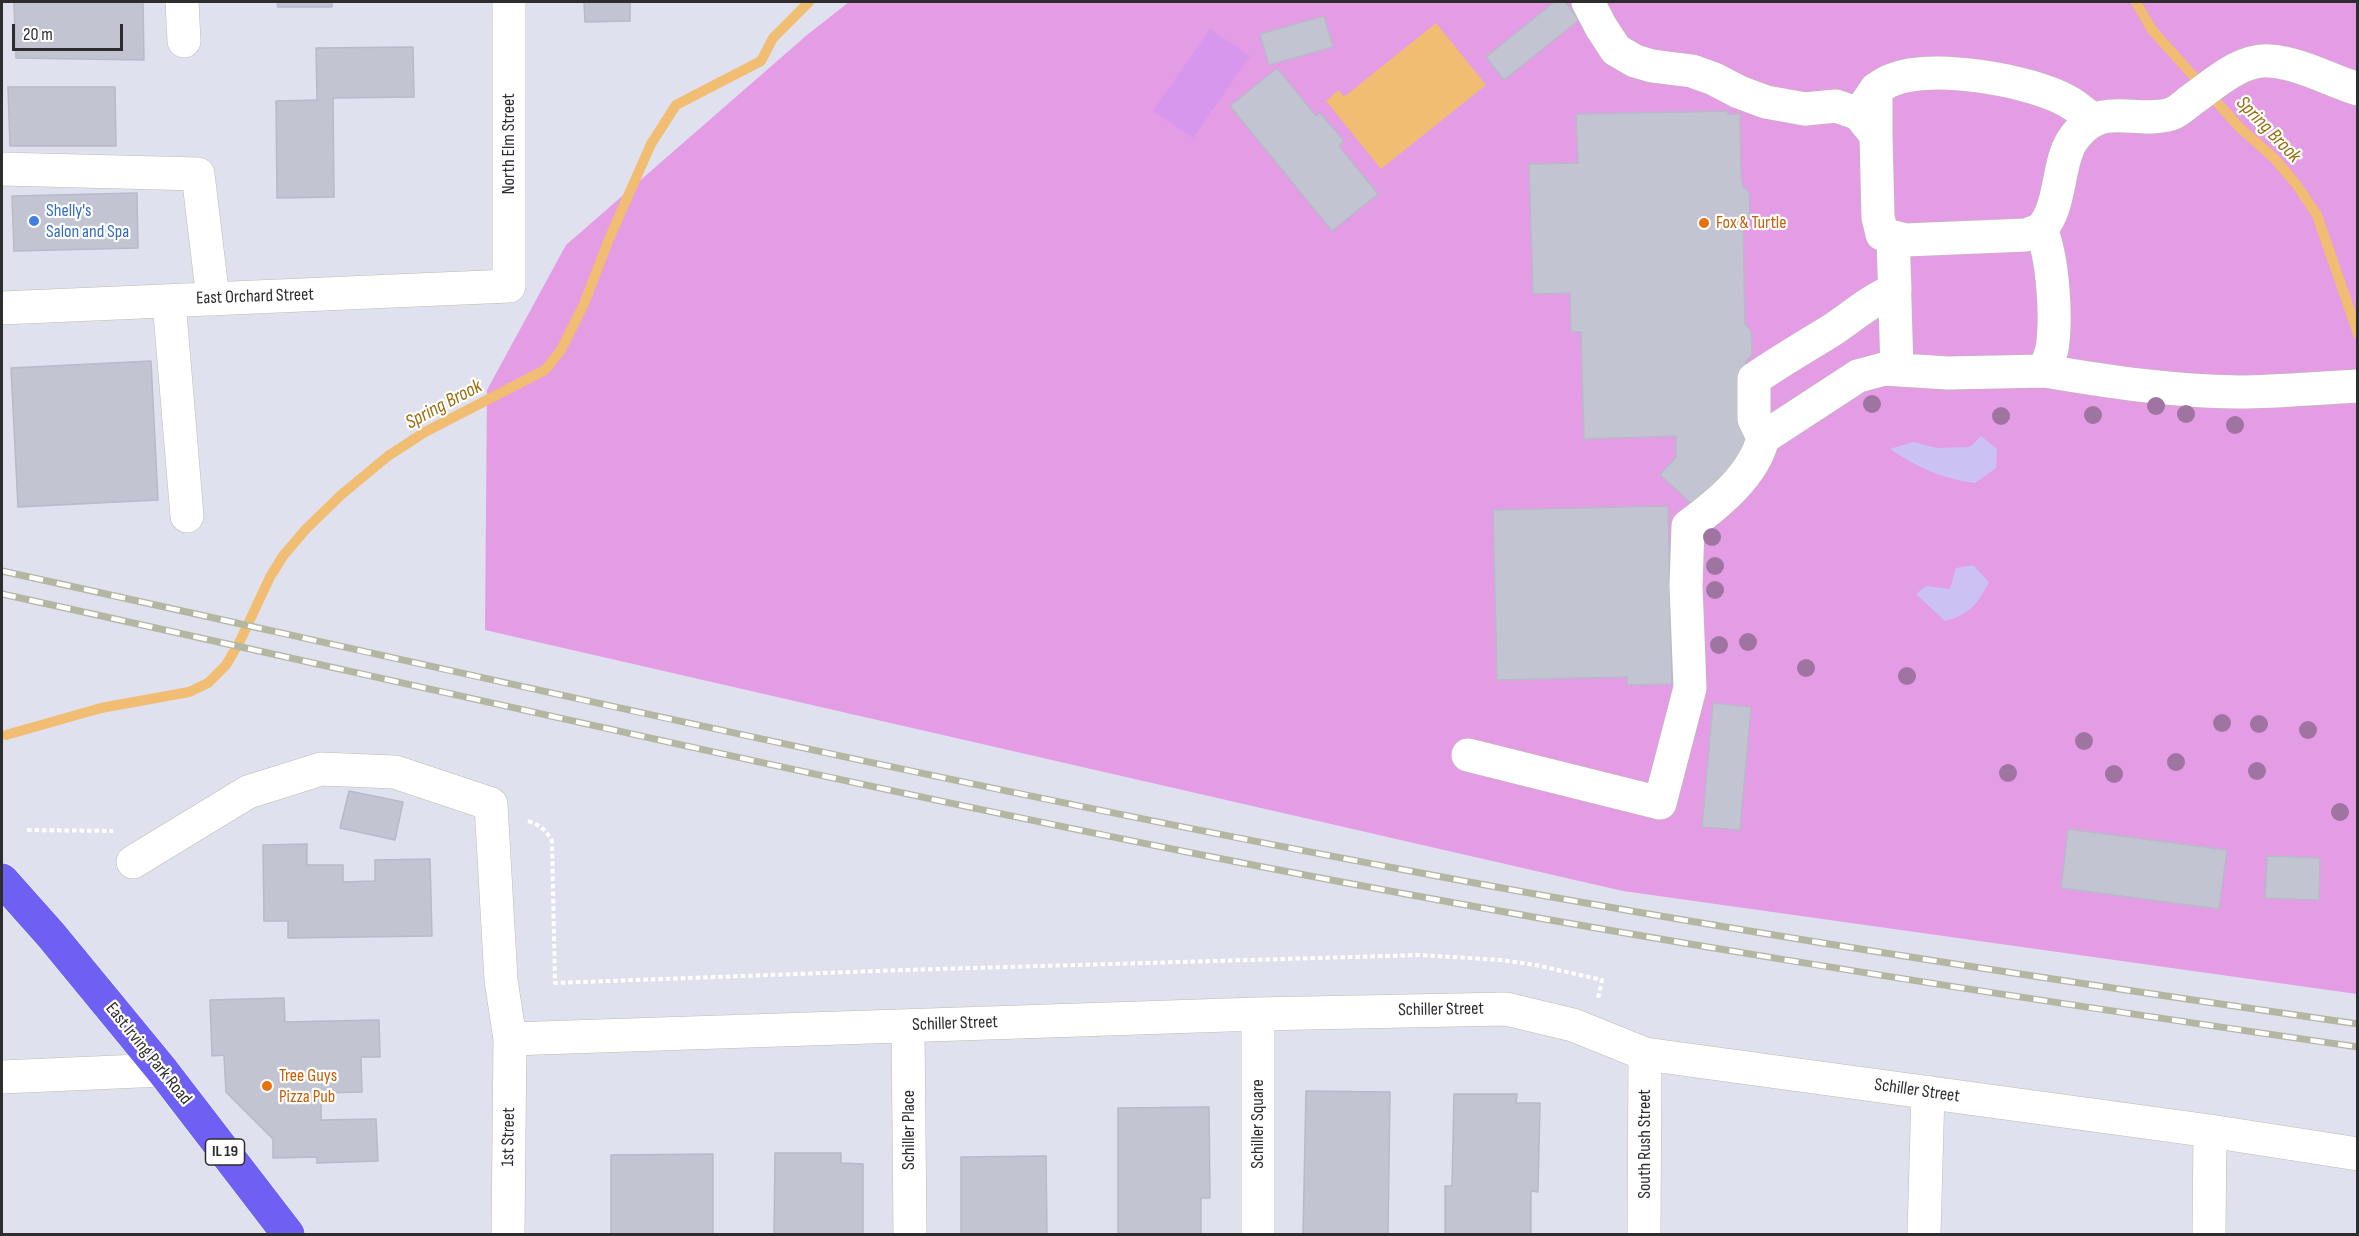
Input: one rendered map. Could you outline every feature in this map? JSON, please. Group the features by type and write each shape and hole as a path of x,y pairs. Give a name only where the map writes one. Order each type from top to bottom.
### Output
{"main road":[{"name":"East Irving Park Road","path":"2,880 51,935 162,1070 288,1234"}],"street":[{"path":"182,2 184,41"},
{"name":"North Elm Street","path":"509,2 509,286"},
{"path":"1588,2 1600,27 1616,50 1635,61 1652,66 1692,71 1766,102 1805,109 1836,106 1870,113"},
{"path":"2093,120 2069,101 2017,83 1985,77 1923,74 1893,79 1870,113 1878,217 1882,234 1905,240 2026,236 2041,229 2053,208 2073,138 2093,120 2096,117 2122,115 2150,117 2173,114 2233,72 2252,62 2270,61 2294,66 2358,88"},
{"path":"2,169 198,174 213,299"},
{"path":"2041,229 2049,248 2053,317 2052,349 2045,371"},
{"path":"1893,237 1897,369"},
{"path":"1468,755 1660,803 1690,688 1686,586 1688,526 1730,490 1759,454 1763,438 1754,419 1754,379 1878,297 1894,290 1893,237"},
{"name":"East Orchard Street","path":"2,308 509,286"},
{"path":"169,301 187,516"},
{"path":"1763,438 1858,376 1884,369 1948,372 2029,373 2045,371 2128,386 2191,390 2286,391 2354,387"},
{"name":"1st Street","path":"133,862 248,792 321,769 395,772 491,804 501,980 510,1040 508,1234"},
{"name":"Schiller Street","path":"510,1040 1258,1014 1506,1009 1574,1025 1646,1054 2210,1131 2358,1154"},
{"name":"Schiller Square","path":"1258,1014 1258,1234"},
{"name":"Schiller Place","path":"908,1026 909,1234"},
{"name":"South Rush Street","path":"1644,1234 1646,1054"},
{"path":"2,1077 162,1070"},
{"path":"1924,1234 1928,1092"},
{"path":"2209,1234 2210,1131"}],"path":[{"path":"524,820 546,830 552,841 555,983 1445,955 1536,965 1602,980 1591,1032"},
{"path":"27,830 114,831"}],"shaded area":[{"path":"849,2 2357,2 2357,994 1623,891 485,630 487,390 566,245 807,35"},
{"path":"1436,23 1486,85 1381,169 1326,101 1339,90 1344,97"},
{"path":"1210,29 1250,56 1193,138 1153,111"}],"sand":[{"path":"1981,436 1997,449 1996,468 1975,483 1930,471 1890,449 1913,442 1937,448 1970,447"},
{"path":"1973,565 1989,582 1977,602 1967,612 1945,621 1916,594 1926,586 1950,589 1956,568"}],"building":[{"path":"14,2 143,2 144,60 16,58"},
{"path":"277,2 332,2 332,7 278,7"},
{"path":"584,2 630,2 630,21 585,22"},
{"path":"1554,2 1565,2 1579,20 1504,80 1486,57"},
{"path":"1324,16 1333,47 1269,65 1260,34"},
{"path":"413,47 414,97 333,98 334,197 277,198 276,101 317,100 316,48"},
{"path":"1277,68 1316,116 1320,113 1344,141 1339,146 1378,194 1332,231 1230,106"},
{"path":"8,87 115,87 116,146 10,146"},
{"path":"1728,111 1728,114 1740,114 1741,176 1743,187 1749,192 1750,216 1743,223 1745,324 1751,331 1752,355 1746,361 1747,449 1694,506 1660,475 1676,457 1676,436 1584,439 1581,332 1571,332 1570,293 1533,294 1529,164 1578,163 1576,114"},
{"path":"137,193 138,248 14,251 12,196"},
{"path":"151,361 158,500 18,507 11,368"},
{"path":"1668,506 1672,684 1627,685 1627,677 1497,680 1493,510"},
{"path":"1713,703 1751,707 1740,830 1702,827"},
{"path":"349,791 403,802 395,840 340,828"},
{"path":"2068,829 2227,850 2219,909 2061,888"},
{"path":"307,844 307,865 343,865 343,882 375,881 375,860 430,859 432,936 288,938 288,921 264,921 263,845"},
{"path":"2267,856 2320,858 2319,900 2265,898"},
{"path":"284,998 285,1022 379,1020 380,1057 361,1057 362,1092 321,1093 321,1120 376,1119 378,1161 317,1163 317,1157 273,1158 273,1139 226,1092 224,1055 212,1056 210,1000"},
{"path":"1306,1091 1390,1092 1388,1234 1303,1234"},
{"path":"1454,1094 1517,1094 1516,1103 1540,1103 1538,1192 1531,1191 1531,1234 1445,1234 1445,1186 1452,1186"},
{"path":"1209,1107 1210,1198 1201,1198 1201,1234 1118,1234 1118,1108"},
{"path":"775,1153 841,1153 841,1163 863,1164 863,1234 774,1234"},
{"path":"713,1154 713,1234 611,1234 611,1155"},
{"path":"1046,1156 1047,1234 961,1234 961,1157"}],"waterway":[{"name":"Spring Brook","path":"6,735 101,708 189,692 208,683 226,665 283,556 306,529 341,495 388,456 425,432 545,370 561,350 584,304 609,239 651,144 676,105 761,61 773,38 809,2"},
{"name":"Spring Brook","path":"2136,2 2152,30 2240,128 2274,158 2296,184 2317,215 2358,334"}],"railway":[{"path":"2,571 878,764 1405,870 1642,913 1880,952 2358,1024"},
{"path":"2,594 894,791 1337,881 1774,958 2358,1047"}],"place":[{"name":"Shelly's Salon and Spa","path":"34,221"},
{"name":"Fox & Turtle","path":"1704,223"},
{"name":"Tree Guys Pizza Pub","path":"267,1086"}]}
